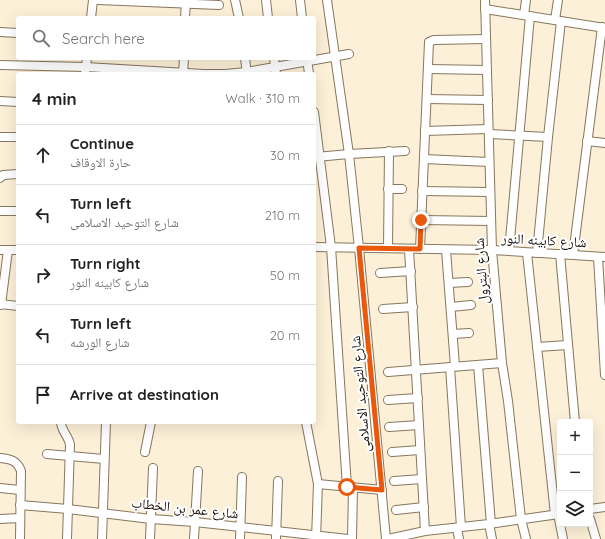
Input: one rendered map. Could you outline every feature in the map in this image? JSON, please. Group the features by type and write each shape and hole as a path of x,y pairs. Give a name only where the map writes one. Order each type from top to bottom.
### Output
{"street":[{"path":"91,16 93,0"},
{"path":"98,0 186,2 219,5"},
{"path":"235,0 239,16"},
{"path":"266,0 268,16"},
{"path":"300,0 302,16"},
{"name":"شارع التوحيد الاسلامى","path":"327,0 349,154 382,490 390,539"},
{"name":"شارع البترول","path":"485,0 492,250 502,363 508,401 521,519 526,539"},
{"path":"509,252 519,135 527,15 526,0"},
{"path":"537,253 558,20 558,0"},
{"path":"186,2 186,16"},
{"path":"485,9 603,27 573,255"},
{"path":"0,32 16,33"},
{"path":"420,249 429,42 434,40 486,39"},
{"path":"316,59 349,54"},
{"path":"85,71 87,60"},
{"path":"183,72 184,60"},
{"path":"245,60 247,72"},
{"path":"274,60 275,70"},
{"path":"256,72 275,70 308,60 309,72"},
{"path":"0,65 85,71 134,72"},
{"path":"428,69 487,70"},
{"path":"427,99 488,100"},
{"path":"0,102 16,102"},
{"path":"425,131 488,132 548,136"},
{"path":"0,137 16,137"},
{"path":"587,141 605,143"},
{"path":"316,142 331,247 350,487 352,539"},
{"path":"388,248 389,151"},
{"path":"317,157 405,151"},
{"path":"424,159 489,162"},
{"path":"0,178 3,175 16,174"},
{"path":"388,189 402,189"},
{"path":"422,191 490,192"},
{"path":"0,211 16,211"},
{"path":"421,220 491,220"},
{"name":"شارع كابينه النور","path":"316,247 492,250 601,257"},
{"path":"409,249 426,534"},
{"path":"16,250 4,250 1,304 16,306"},
{"path":"446,250 453,334 452,367 459,539"},
{"path":"527,253 557,506"},
{"path":"560,254 575,419"},
{"path":"601,257 605,375"},
{"path":"380,273 411,271"},
{"path":"449,284 468,282"},
{"path":"451,306 472,304"},
{"path":"384,308 412,307"},
{"path":"453,334 469,333"},
{"path":"537,347 568,345"},
{"path":"388,372 502,363"},
{"path":"478,365 492,539"},
{"path":"388,400 418,398"},
{"path":"61,424 63,431 70,441 67,539"},
{"path":"102,539 106,424"},
{"path":"145,452 151,424"},
{"path":"306,424 318,484 316,537"},
{"path":"389,427 419,425"},
{"path":"392,452 420,450"},
{"path":"47,454 104,459"},
{"path":"0,458 11,459 16,462 21,471 20,539"},
{"path":"150,539 153,468"},
{"path":"194,539 198,471"},
{"path":"240,539 242,477"},
{"path":"394,481 422,479"},
{"path":"276,535 278,481"},
{"path":"318,484 382,490"},
{"path":"0,488 20,490"},
{"name":"شارع عمر بن الخطاب","path":"20,506 68,509 151,519 240,527 276,535 348,539"},
{"path":"396,510 424,507"},
{"path":"593,509 605,507"},
{"path":"390,539 557,514"},
{"path":"0,519 20,518"},
{"path":"561,527 563,539"},
{"path":"592,527 596,539"}],"route":[{"path":"347,487 382,490 359,248 420,249 421,220"}]}
